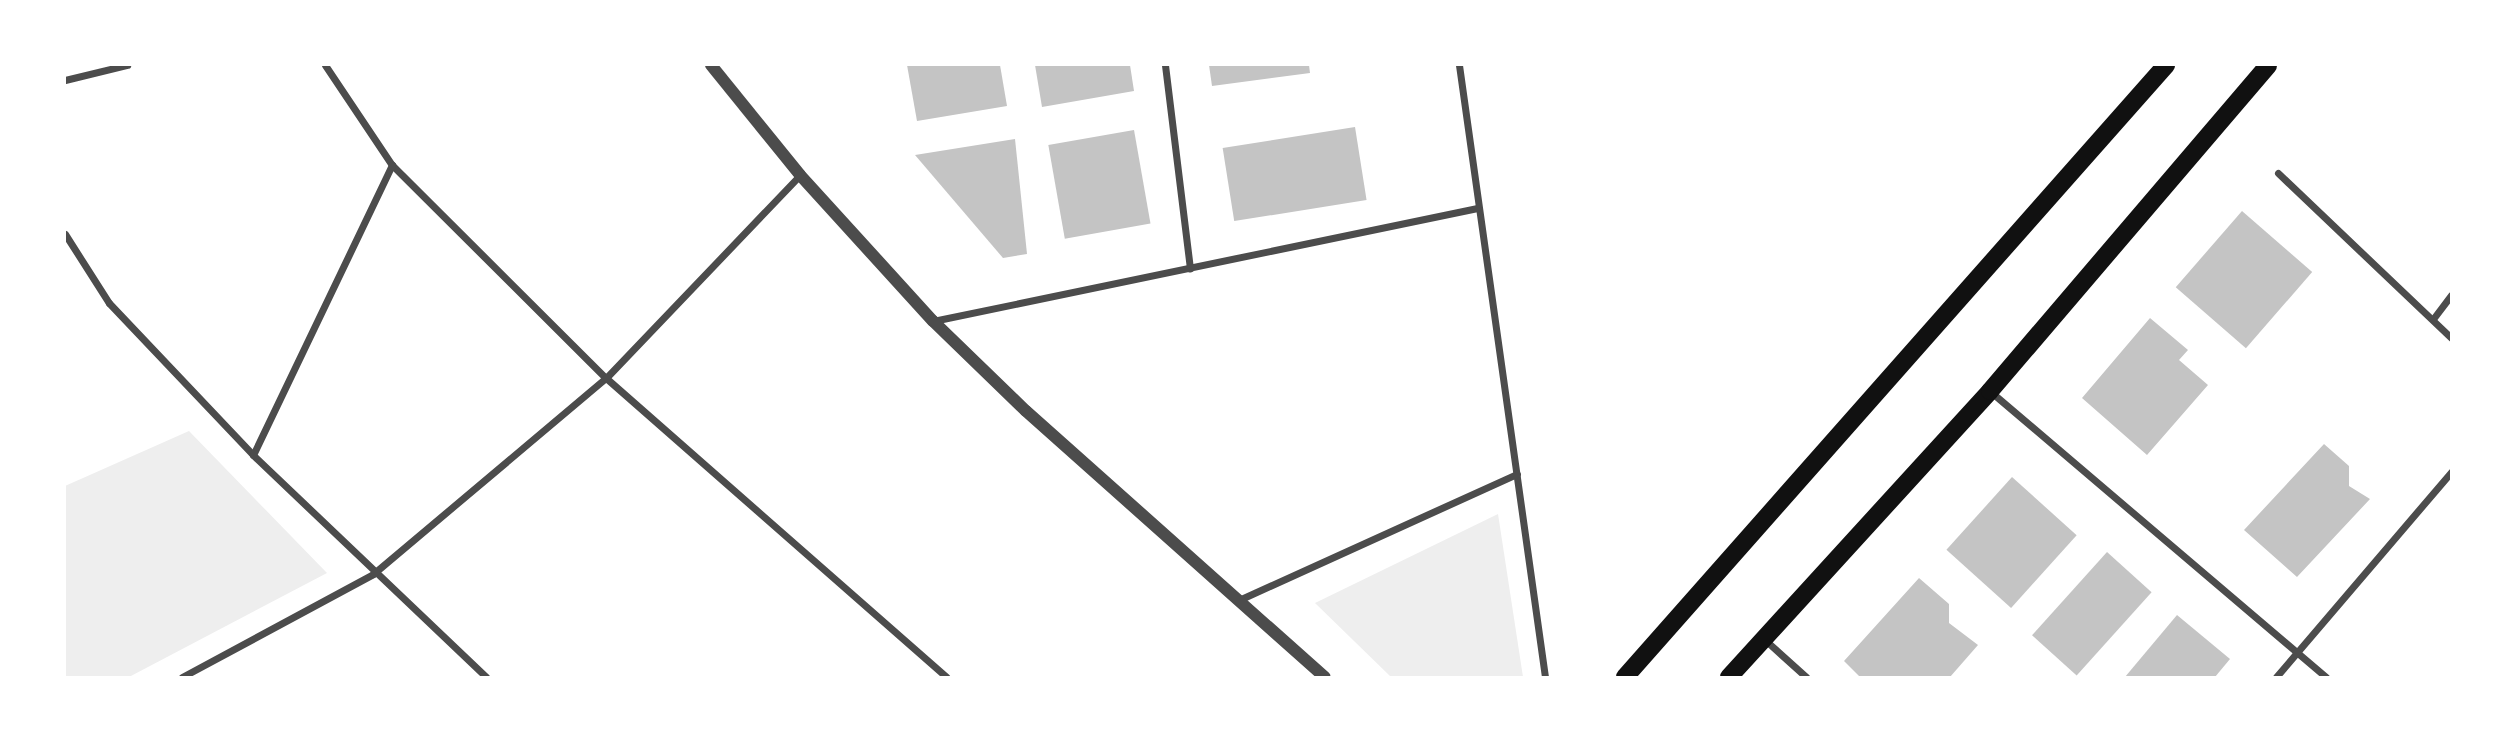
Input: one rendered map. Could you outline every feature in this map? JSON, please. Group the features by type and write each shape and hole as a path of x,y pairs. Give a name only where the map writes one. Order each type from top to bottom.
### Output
{"main road":[{"path":"1625,677 2166,65"},
{"path":"1729,677 1990,391 2268,65"}],"street":[{"path":"65,80 127,65"},
{"path":"325,65 392,165 606,378 946,677"},
{"path":"711,65 800,175 933,321 1026,411 1241,599 1325,677"},
{"path":"1165,65 1190,268"},
{"path":"1459,65 1545,677"},
{"path":"253,456 392,165"},
{"path":"2278,173 2451,338"},
{"path":"182,677 373,574 606,378 800,175"},
{"path":"933,321 1477,208"},
{"path":"65,234 108,303 253,456 373,574 486,677"},
{"path":"2433,319 2451,295"},
{"path":"1990,391 2326,677"},
{"path":"2276,677 2451,472"},
{"path":"1241,599 1517,474"},
{"path":"1763,639 1806,677"}],"shaded area":[{"path":"189,431 327,573 129,677 65,677 65,486"},
{"path":"1498,514 1523,677 1391,677 1315,603"}],"building":[{"path":"907,65 1000,65 1007,106 917,121"},
{"path":"1035,65 1130,65 1134,91 1042,107"},
{"path":"1209,65 1309,65 1310,73 1212,86"},
{"path":"1355,127 1367,200 1234,221 1223,148"},
{"path":"1134,130 1150,224 1065,239 1048,145"},
{"path":"1015,139 1027,254 1003,258 915,155"},
{"path":"2242,211 2312,272 2246,348 2176,287"},
{"path":"2150,318 2188,350 2179,360 2208,385 2147,455 2082,398"},
{"path":"2324,444 2349,466 2349,486 2370,499 2297,577 2244,530"},
{"path":"2012,477 2077,535 2011,608 1946,550"},
{"path":"2107,552 2152,592 2077,675 2032,635"},
{"path":"1919,578 1949,604 1949,623 1978,645 1950,677 1860,677 1844,661"},
{"path":"2177,615 2230,659 2215,677 2125,677"}]}
